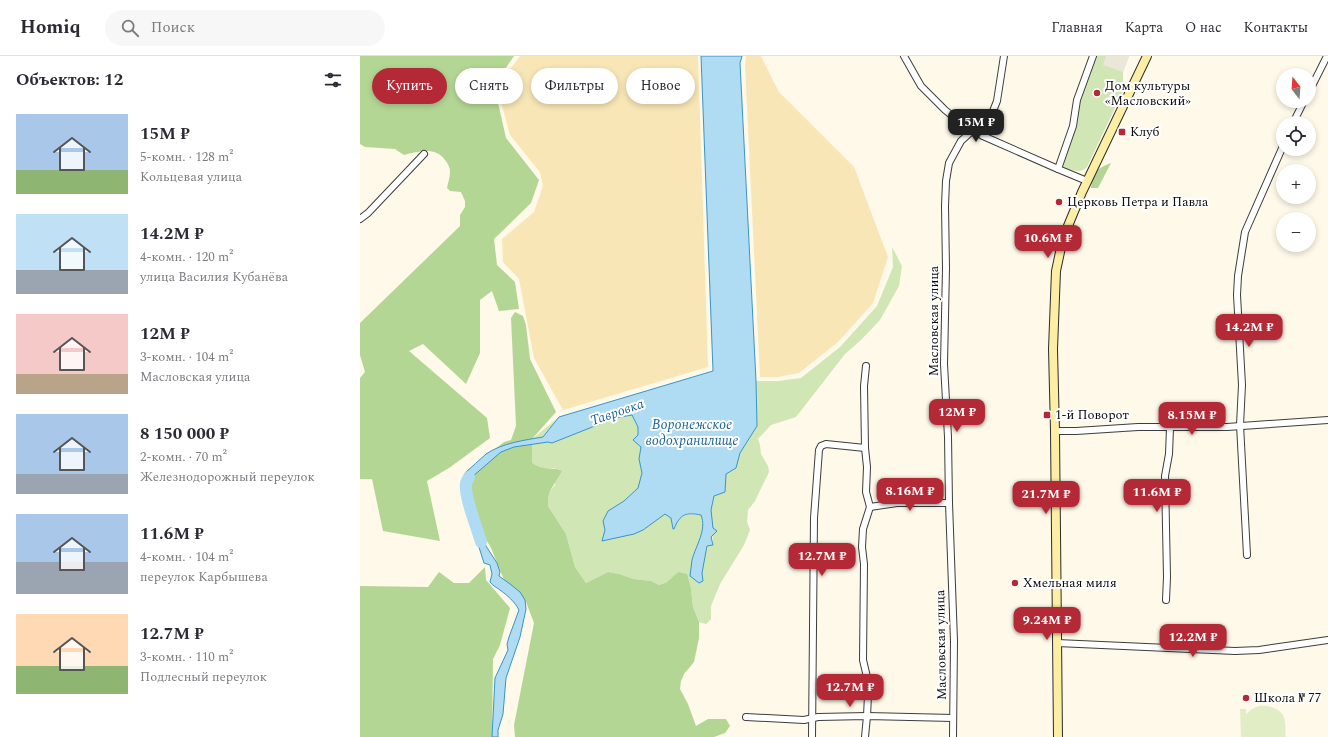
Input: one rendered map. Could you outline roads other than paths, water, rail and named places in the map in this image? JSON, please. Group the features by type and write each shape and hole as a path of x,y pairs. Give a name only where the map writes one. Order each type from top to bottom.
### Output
{"main road":[{"path":"1058,737 1053,349 1056,271 1063,238 1087,181 1147,56"}],"street":[{"path":"904,56 921,86 945,110 960,122 983,136 1087,181"},
{"path":"983,136 997,101 1004,56"},
{"path":"1058,169 1073,126 1077,100 1093,56"},
{"path":"1316,78 1327,56"},
{"name":"Масловская улица","path":"953,737 954,641 948,438 944,364 946,268 945,206 946,181 950,163 961,141 973,130"},
{"path":"360,219 368,213 424,154"},
{"path":"1247,554 1240,425 1242,385 1237,294 1238,276 1245,232 1279,156"},
{"path":"865,737 867,716 867,677 863,660 864,564 862,547 863,529 870,507 866,492 867,467 865,448 864,386 866,366"},
{"path":"1055,431 1138,427 1227,427 1328,420"},
{"path":"1166,600 1165,476 1169,454 1170,428"},
{"path":"812,737 814,518 819,450 821,446 826,444 865,448"},
{"path":"870,507 897,503 949,503"},
{"path":"1057,643 1235,652 1328,640"},
{"path":"746,717 804,720 818,717 867,716 953,718"}],"water":[{"name":"Воронежское водохранилище","path":"701,56 742,56 740,63 757,426 740,453 736,468 726,474 725,492 714,496 711,510 713,528 717,531 711,537 713,545 707,546 702,573 703,581 699,583 690,576 692,560 702,532 703,526 701,515 684,515 673,529 671,518 665,514 643,530 634,534 602,541 605,530 603,521 608,511 624,501 638,488 642,473 639,459 641,447 633,440 638,435 638,427 632,415 615,418 552,443 548,442 514,447 501,452 472,477 467,492 471,511 486,546 497,563 500,572 499,576 520,592 525,600 526,609 520,637 506,678 503,714 498,730 498,737 492,737 495,678 508,650 507,644 519,610 511,599 490,582 492,574 490,565 484,563 465,503 463,491 465,473 492,450 514,442 543,437 559,417 713,371"}],"waterway":[{"name":"Тавровка","path":"469,477 466,483 467,496 481,542"}],"place":[{"name":"Дом культуры «Масловский»","path":"1097,93"},
{"name":"Клуб","path":"1122,132"},
{"name":"Церковь Петра и Павла","path":"1059,202"},
{"name":"1-й Поворот","path":"1047,415"},
{"name":"Хмельная миля","path":"1015,583"},
{"name":"Школа № 77","path":"1246,698"}]}
